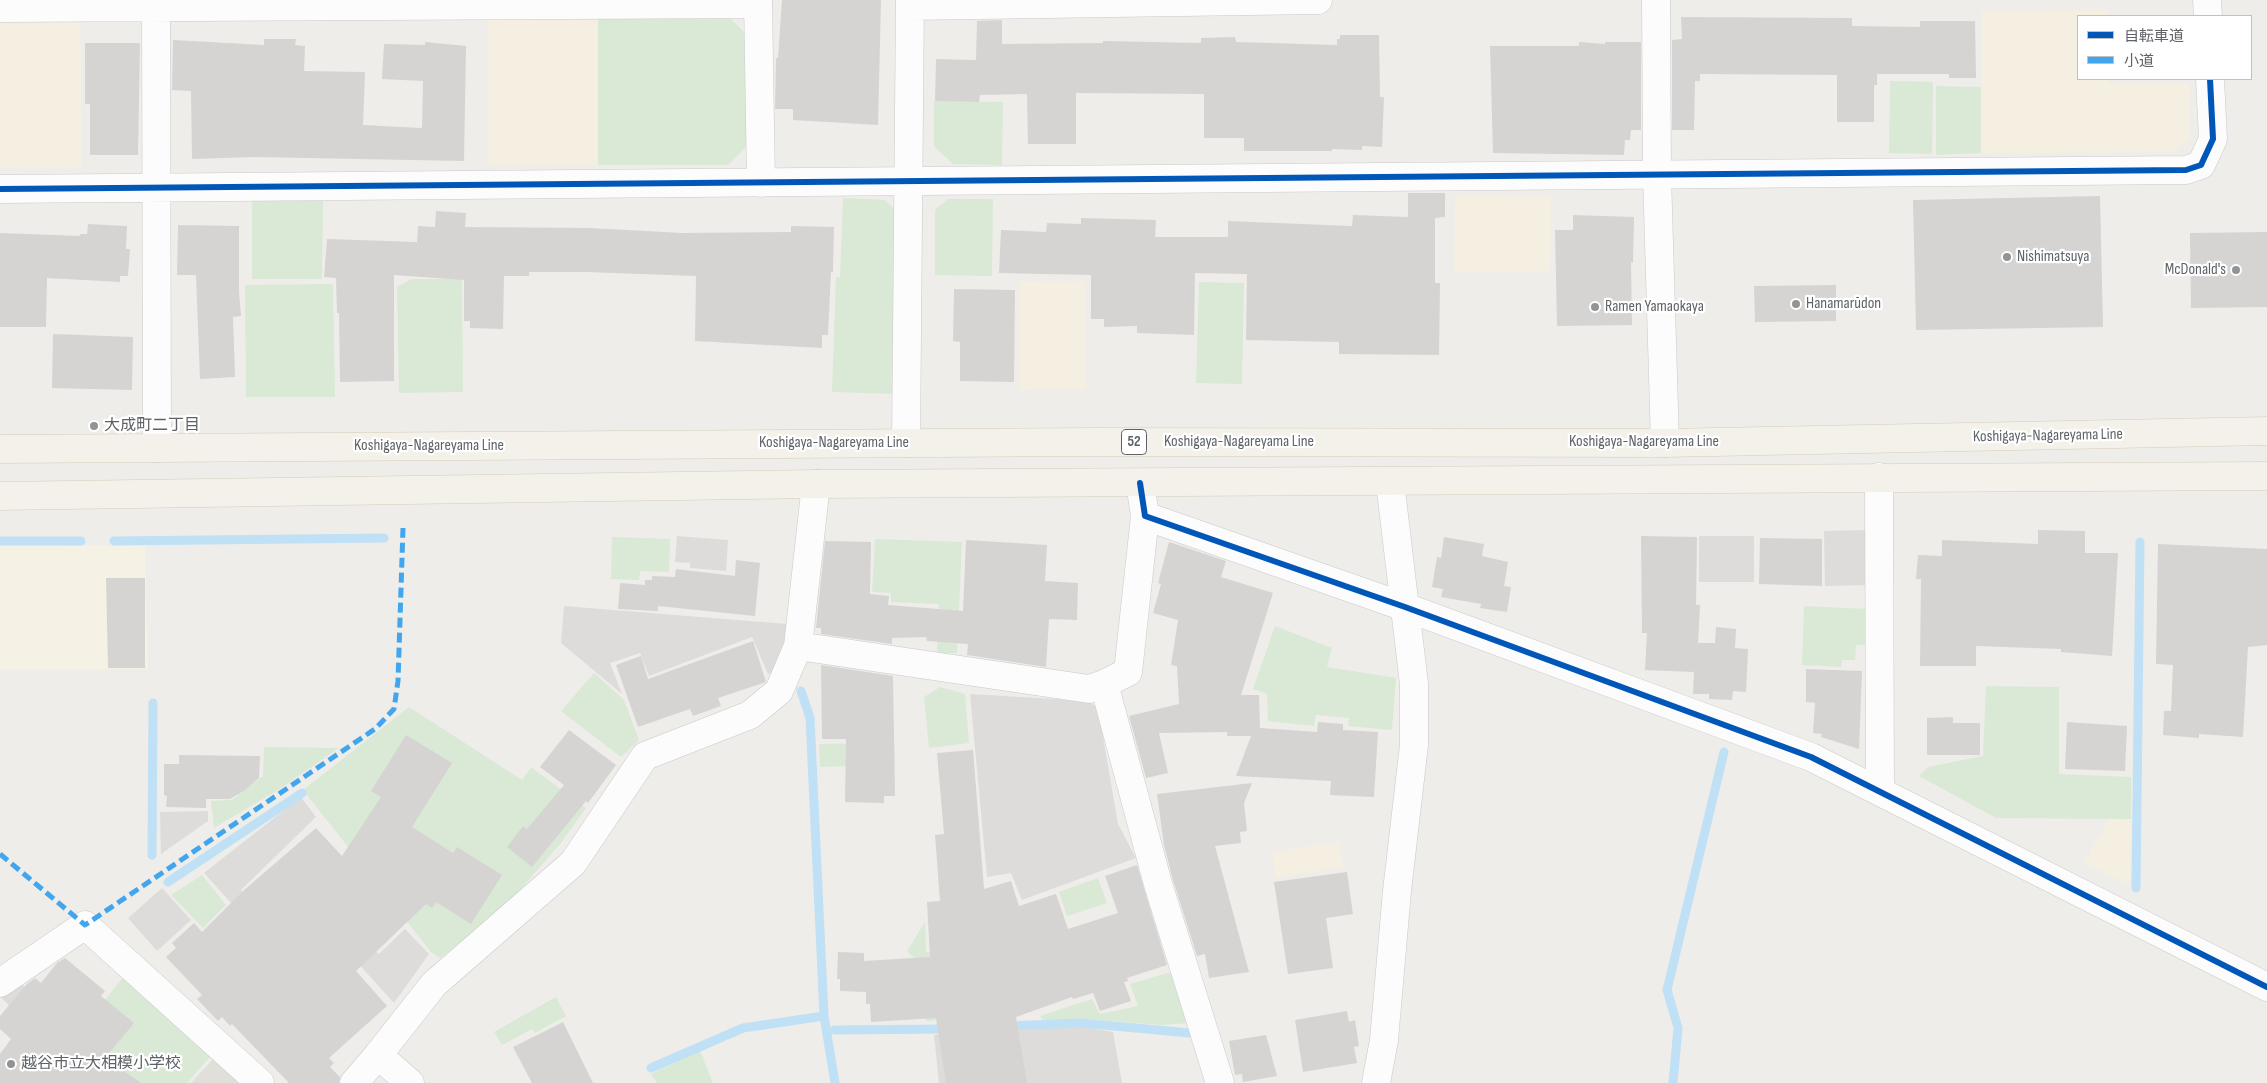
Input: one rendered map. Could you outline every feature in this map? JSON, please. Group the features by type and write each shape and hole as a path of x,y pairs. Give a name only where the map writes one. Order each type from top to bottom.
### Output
{"main road":[{"name":"Koshigaya-Nagareyama Line","path":"0,449 906,443 1665,443 2267,431"},
{"path":"0,496 816,484 2267,476"}],"street":[{"path":"906,443 910,181 910,3 1318,0"},
{"path":"1656,0 1657,175 1665,443"},
{"path":"2207,0 2208,15"},
{"path":"0,8 156,3 758,2 761,182"},
{"path":"156,3 158,187 156,448"},
{"path":"0,189 2186,170 2201,165 2213,139 2210,80"},
{"path":"1879,477 1880,791"},
{"path":"1376,1083 1384,1040 1397,891 1414,745 1414,684 1390,482"},
{"path":"798,646 1089,689 1104,684 1128,672 1145,516 1140,483"},
{"path":"354,1083 434,984 573,863 645,756 750,715 779,691 798,646 816,484"},
{"path":"1145,516 1405,607 1811,757 2267,988"},
{"path":"1104,684 1158,884 1220,1083"},
{"path":"0,983 85,925 260,1083"},
{"path":"378,1055 410,1083"}],"shaded area":[{"path":"1869,530 1870,585 1825,586 1824,531"},
{"path":"677,536 728,540 726,571 690,568 690,563 675,562"},
{"path":"1699,536 1754,536 1754,582 1699,582"},
{"path":"0,545 145,546 148,669 0,669"},
{"path":"564,606 787,624 789,645 777,671 768,674 752,637 649,676 640,653 610,663 622,694 561,643"},
{"path":"970,694 1088,701 1098,708 1118,824 1136,858 1022,900 1011,873 987,877"},
{"path":"301,797 316,817 241,890 272,927 262,937 204,873"},
{"path":"208,811 208,821 161,854 160,812"},
{"path":"162,888 191,920 157,951 128,918"},
{"path":"405,929 429,954 394,1003 355,960 370,946 379,954"},
{"path":"21,984 36,995 19,1016 0,996"},
{"path":"1079,1026 1113,1032 1122,1083 939,1083 934,1035"},
{"name":"越谷市立大相模小学校","path":"213,1059 241,1083 191,1083"}],"green space":[{"path":"598,19 731,19 747,35 749,144 728,165 598,165"},
{"path":"1890,81 1933,82 1932,154 1889,153"},
{"path":"1936,86 1981,87 1981,153 1936,155"},
{"path":"934,101 1003,102 1002,165 953,164 934,146"},
{"path":"843,198 885,200 896,211 894,394 832,392 836,277 840,277"},
{"path":"948,199 993,199 992,276 935,275 935,210"},
{"path":"252,200 323,201 322,279 252,279"},
{"path":"412,279 462,279 463,392 399,393 397,287"},
{"path":"1199,282 1244,283 1242,384 1196,383"},
{"path":"333,284 335,397 246,397 245,285"},
{"path":"612,537 670,539 669,572 640,571 639,580 611,579"},
{"path":"875,539 962,542 957,653 937,653 939,604 891,602 891,593 872,592"},
{"path":"1804,606 1867,609 1866,645 1856,645 1855,660 1842,660 1841,667 1802,665"},
{"path":"1275,626 1332,648 1327,667 1396,678 1392,730 1348,726 1349,718 1316,715 1314,726 1268,721 1267,694 1253,689"},
{"path":"594,673 624,700 639,740 621,757 561,711"},
{"path":"1986,686 2059,687 2059,774 2131,777 2131,819 1996,818 1919,776 1928,767 1983,756"},
{"path":"940,687 965,694 969,743 929,748 924,697"},
{"path":"409,707 522,780 531,767 586,808 560,844 507,905 440,958 431,952 303,790"},
{"path":"894,743 895,765 820,767 819,744"},
{"path":"264,747 339,748 278,790 214,828 211,801 232,800 263,776"},
{"path":"202,875 226,905 203,928 171,895"},
{"path":"1098,878 1107,903 1067,916 1059,892"},
{"path":"925,922 926,952 945,953 965,1018 926,1021 923,959 914,958 907,951"},
{"path":"1171,972 1189,1023 1161,1025 1088,1019 1043,1020 1040,1016 1092,999 1100,1014 1138,1006 1130,984"},
{"path":"123,977 210,1057 187,1083 82,1083 67,1049"},
{"path":"556,997 566,1016 535,1033 532,1029 502,1045 494,1032"},
{"path":"700,1051 713,1083 657,1083 651,1074"}],"sand":[{"path":"2107,10 2107,15 2077,15 2077,80 2108,80 2108,84 2189,84 2189,139 2172,152 1981,153 1981,11"},
{"path":"488,19 598,19 598,165 488,165"},
{"path":"80,23 82,168 0,168 0,24"},
{"path":"1455,196 1551,197 1550,271 1454,271"},
{"path":"1085,281 1086,389 1020,390 1020,282"},
{"path":"2108,819 2131,819 2130,885 2084,863"},
{"path":"1339,842 1343,867 1276,877 1272,852"}],"building":[{"path":"782,0 881,0 878,125 793,120 793,109 775,109 776,58 778,58"},
{"path":"1681,17 1852,18 1852,26 1920,27 1920,21 1975,21 1976,78 1949,78 1949,74 1877,74 1877,85 1874,85 1874,122 1837,122 1837,75 1700,74 1700,81 1695,81 1694,130 1672,130 1672,40 1682,39"},
{"path":"1002,20 1002,44 1103,43 1103,41 1201,43 1201,38 1235,37 1236,42 1337,45 1337,39 1340,39 1340,35 1379,35 1380,97 1384,97 1382,147 1362,146 1362,150 1332,149 1332,151 1244,151 1244,138 1204,138 1204,94 1076,93 1076,144 1028,144 1027,94 980,95 979,102 935,101 936,59 976,60 977,21"},
{"path":"264,39 296,39 295,45 305,46 304,71 365,72 363,125 422,128 423,81 382,79 384,44 425,45 425,42 466,46 464,161 254,157 192,159 191,91 172,90 173,40 264,45"},
{"path":"1579,42 1605,44 1605,42 1641,42 1641,130 1631,130 1630,140 1625,140 1624,155 1493,153 1490,46 1579,46"},
{"path":"85,43 140,43 138,155 90,155 90,104 85,104"},
{"path":"1408,193 1445,193 1445,217 1435,218 1435,283 1440,283 1439,355 1339,354 1339,342 1246,340 1247,274 1195,273 1194,335 1137,333 1137,326 1104,327 1104,319 1091,319 1091,275 999,273 1001,230 1046,232 1047,223 1081,224 1081,218 1156,220 1155,237 1228,237 1228,221 1352,226 1353,215 1408,217"},
{"path":"2100,196 2103,327 1916,330 1913,200"},
{"path":"436,211 466,213 465,227 590,228 682,233 791,232 791,226 834,227 828,335 822,335 822,348 695,341 696,276 587,272 529,272 529,276 504,276 503,329 470,328 470,321 464,321 464,280 394,275 394,381 340,382 339,313 337,313 336,278 324,277 327,239 417,242 418,226 435,227"},
{"path":"1573,215 1634,217 1633,263 1631,262 1632,325 1557,326 1555,230 1573,230"},
{"path":"88,224 127,226 126,249 130,249 128,276 120,276 120,282 47,278 46,327 0,327 0,233 80,236 80,234 87,234"},
{"path":"178,225 239,226 241,316 233,317 235,377 200,379 196,275 177,275"},
{"path":"2267,232 2267,307 2191,308 2190,233"},
{"path":"1836,285 1836,321 1755,322 1754,286"},
{"path":"954,289 1015,290 1014,382 960,381 960,342 953,341"},
{"path":"53,334 133,337 132,390 52,388"},
{"path":"2038,530 2085,531 2085,553 2118,553 2112,656 2061,652 2061,649 1976,646 1976,666 1920,666 1921,579 1916,579 1918,555 1942,556 1942,540 2038,544"},
{"path":"1641,536 1697,537 1696,605 1700,605 1698,643 1715,643 1716,627 1736,629 1735,648 1748,649 1746,692 1733,691 1732,700 1709,699 1709,694 1693,694 1694,672 1645,670 1647,633 1642,633"},
{"path":"1444,537 1484,544 1482,556 1508,562 1504,586 1511,587 1507,612 1480,608 1481,604 1441,597 1443,589 1432,587 1437,557 1441,558"},
{"path":"1760,538 1822,539 1822,586 1759,584"},
{"path":"966,540 1047,545 1045,581 1078,583 1077,620 1049,619 1046,667 967,655 968,644 927,641 926,637 892,638 892,644 821,634 821,628 816,628 825,541 871,542 870,594 889,596 888,605 963,611"},
{"path":"1169,542 1226,561 1221,577 1273,593 1241,695 1259,695 1260,728 1317,732 1318,722 1343,724 1343,730 1378,732 1374,797 1330,795 1331,781 1236,776 1251,736 1227,736 1227,732 1159,733 1168,773 1146,778 1129,716 1179,704 1177,666 1171,665 1178,620 1153,613 1161,584 1158,583"},
{"path":"2158,544 2267,549 2267,645 2248,647 2243,737 2199,734 2199,738 2163,735 2164,711 2171,711 2173,665 2156,664"},
{"path":"736,560 760,563 755,616 658,606 658,611 618,609 620,583 645,585 645,580 652,580 652,576 675,577 676,569 735,576"},
{"path":"106,578 145,578 145,668 108,668"},
{"path":"753,641 766,682 718,698 721,706 693,716 690,709 638,727 616,665 641,656 648,679"},
{"path":"821,665 893,676 895,796 884,796 884,803 845,802 846,739 822,739"},
{"path":"1806,669 1862,671 1859,749 1821,737 1822,734 1813,733 1815,703 1806,702"},
{"path":"1953,717 1953,723 1980,723 1980,755 1927,755 1927,718"},
{"path":"2067,722 2127,726 2125,771 2065,769"},
{"path":"569,730 616,765 588,803 586,801 532,867 507,847 523,826 527,829 564,785 540,767"},
{"path":"406,735 452,763 412,827 453,853 457,847 502,875 471,924 436,902 432,908 426,904 356,971 387,1006 329,1058 334,1063 330,1067 340,1077 339,1083 289,1083 232,1024 230,1026 222,1017 218,1021 197,999 202,995 166,957 176,948 172,943 194,923 202,932 243,891 316,828 342,856 381,797 371,791"},
{"path":"973,750 984,889 1011,881 1019,906 1056,894 1068,929 1118,913 1105,876 1137,865 1167,965 1127,978 1128,981 1124,982 1131,1001 1100,1011 1093,993 1073,999 1072,997 1016,1017 1027,1083 946,1083 936,1018 871,1022 870,1004 866,1004 866,992 840,991 840,979 837,979 838,952 864,953 864,961 930,957 927,902 940,901 935,835 944,834 937,753"},
{"path":"179,755 260,756 259,778 244,791 230,799 206,799 206,808 166,807 167,796 164,795 164,764 179,764"},
{"path":"1252,783 1244,803 1247,831 1240,832 1241,843 1215,846 1249,972 1209,978 1205,954 1197,956 1173,880 1164,845 1157,794"},
{"path":"1347,872 1353,914 1326,918 1333,968 1288,974 1274,882"},
{"path":"65,958 105,991 101,996 134,1023 105,1058 141,1083 0,1083 0,1054 11,1039 0,1029 0,1016 27,984 35,978 41,983 57,963"},
{"path":"1347,1011 1349,1022 1355,1020 1359,1046 1354,1047 1357,1063 1303,1072 1295,1020"},
{"path":"563,1022 593,1083 532,1083 513,1047"},
{"path":"1266,1035 1277,1076 1243,1082 1242,1074 1235,1075 1229,1041"}],"waterway":[{"path":"114,541 384,538"},
{"path":"0,541 81,541"},
{"path":"2136,888 2140,542"},
{"path":"801,691 810,718 824,1016 835,1083"},
{"path":"152,855 153,703"},
{"path":"1673,1083 1678,1028 1667,990 1724,752"},
{"path":"168,882 302,793"},
{"path":"651,1068 743,1028 824,1016"},
{"path":"1006,1026 1081,1023 1190,1033"},
{"path":"834,1030 948,1029"}],"marked path":[{"path":"0,854 85,925 375,729 394,709 398,681 403,528"}],"cycle path":[{"path":"0,189 2186,170 2201,165 2213,139 2210,80"},
{"path":"1140,483 1145,516 1405,607 1811,757 2267,987"}],"place":[{"name":"Nishimatsuya","path":"2007,257"},
{"name":"McDonald's","path":"2236,270"},
{"name":"Hanamarūdon","path":"1796,304"},
{"name":"Ramen Yamaokaya","path":"1595,307"},
{"name":"大成町二丁目","path":"94,426"},
{"name":"越谷市立大相模小学校","path":"11,1064"}]}
